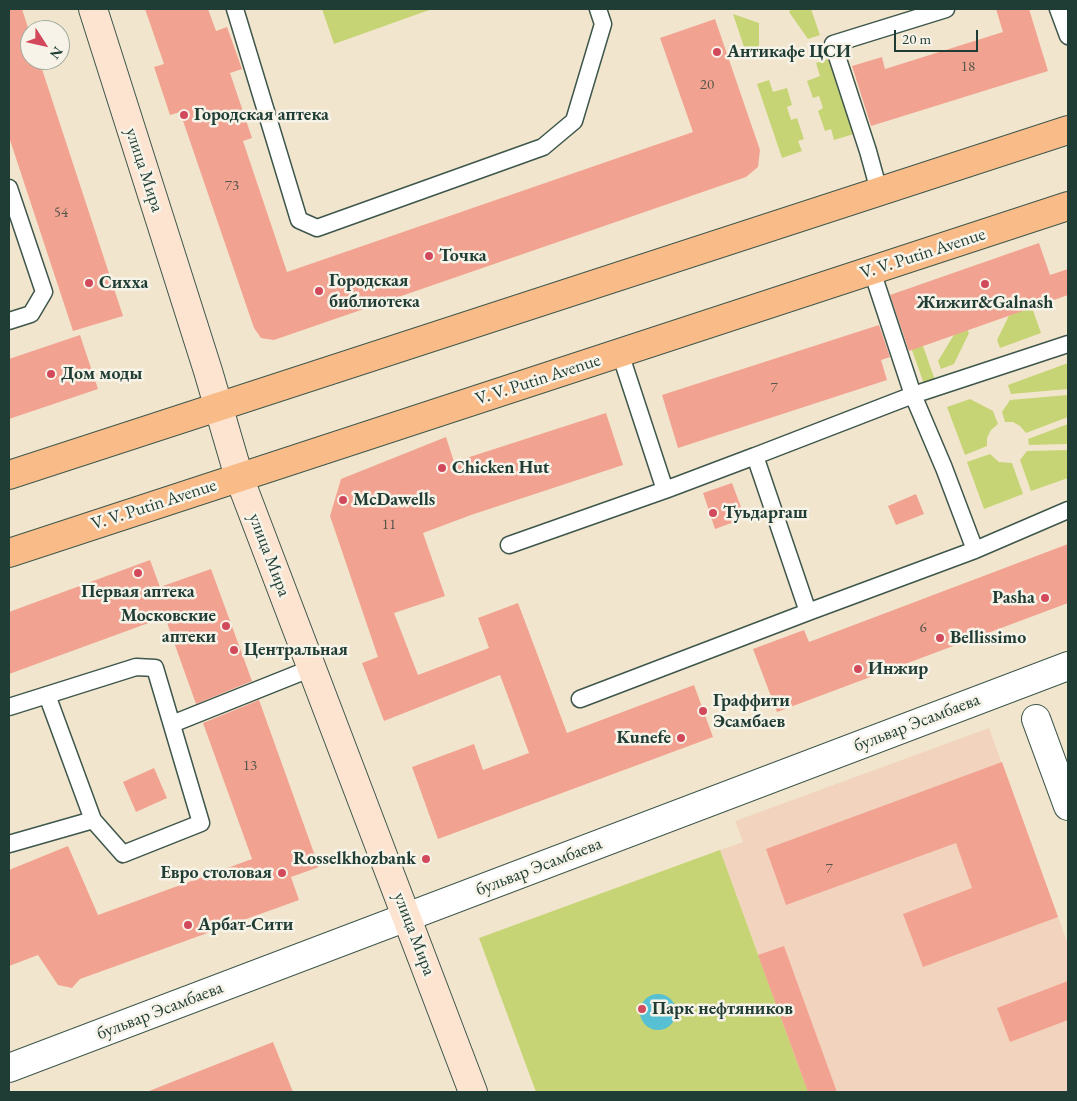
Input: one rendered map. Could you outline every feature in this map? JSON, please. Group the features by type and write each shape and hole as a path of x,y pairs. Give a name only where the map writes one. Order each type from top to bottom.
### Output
{"main road":[{"name":"улица Мира","path":"93,9 239,477 473,1092"},
{"path":"9,475 1068,130"},
{"name":"V. V. Putin Avenue","path":"9,553 1068,206"}],"street":[{"name":"бульвар Эсамбаева","path":"9,1068 1068,666"},
{"path":"1036,719 1068,806"}],"lane":[{"path":"235,9 299,220 317,228 543,147 574,121 603,24 598,9"},
{"path":"879,191 833,44 946,9"},
{"path":"1058,9 1068,36"},
{"path":"9,188 44,292 31,314 9,321"},
{"path":"872,271 912,395 944,468 975,550"},
{"path":"509,545 665,490 912,395 1068,344"},
{"path":"620,353 665,490"},
{"path":"755,456 808,612"},
{"path":"580,699 975,550 1068,510"},
{"path":"9,707 47,695 136,667 155,668 201,823 123,854 94,820 47,695"},
{"path":"172,724 312,668"},
{"path":"9,842 94,820"}],"shaded area":[{"path":"989,728 1068,944 1068,1090 1062,1092 808,1092 720,850 743,842 735,821"}],"green space":[{"path":"322,9 432,9 334,44"},
{"path":"791,9 811,9 820,35 808,39 789,12"},
{"path":"733,14 759,23 759,56 748,59"},
{"path":"828,59 854,134 834,140 831,129 825,131 818,111 823,108 819,96 813,98 807,81 820,76 816,63"},
{"path":"769,80 773,92 787,88 792,105 787,107 791,120 797,118 804,139 798,141 802,151 782,158 757,84"},
{"path":"1024,285 1041,333 1000,348 997,340"},
{"path":"912,315 935,380 924,384 901,319"},
{"path":"963,320 969,333 954,364 941,369 938,361"},
{"path":"1068,363 1068,389 1011,394 1008,385"},
{"path":"1068,395 1068,417 1026,433 1013,422 1005,422 1002,412 1010,400"},
{"path":"970,399 993,411 998,424 991,430 987,438 987,446 965,455 947,407"},
{"path":"1068,424 1068,444 1029,445 1028,439"},
{"path":"1068,450 1068,478 1031,491 1020,460 1027,451"},
{"path":"990,454 999,462 1012,463 1023,494 984,509 967,462"},
{"name":"Парк нефтяников","path":"720,850 808,1092 536,1092 479,938"}],"water":[{"path":"658,994 665,995 671,999 675,1005 675,1019 671,1025 665,1029 658,1030 651,1029 645,1025 641,1019 640,1012 641,1005 645,999 651,995"}],"building":[{"path":"9,9 22,9 26,20 20,20 20,70 42,70 123,316 73,331 9,137"},
{"path":"145,9 208,9 216,31 227,27 242,69 230,73 252,138 243,141 287,272 693,132 660,38 715,19 760,150 758,167 746,177 274,340 261,338 254,328 180,112 170,115 154,67 164,64"},
{"path":"996,9 1029,9 1048,71 871,126 852,66 882,57 885,69 1003,32"},
{"path":"1039,243 1050,275 1068,269 1068,295 909,351 890,295"},
{"path":"879,325 890,357 881,360 887,380 678,448 662,395"},
{"name":"Дом моды","path":"80,335 98,389 9,419 9,359"},
{"path":"606,413 623,465 471,515 423,533 445,596 394,613 418,675 489,648 478,618 518,603 567,733 694,685 713,737 438,839 412,767 474,744 483,770 529,753 500,675 384,721 362,663 378,657 330,516 341,479 446,437 454,462"},
{"path":"732,483 745,518 715,529 703,493"},
{"path":"916,494 924,514 896,525 888,506"},
{"path":"1068,544 1068,603 777,712 753,649 804,630 809,642"},
{"path":"150,560 160,587 211,569 252,681 196,704 165,617 9,674 9,612"},
{"path":"259,700 319,867 291,877 299,900 80,979 72,988 58,985 38,955 9,966 9,870 68,846 98,915 252,859 203,723"},
{"path":"1002,762 1058,917 923,967 903,914 972,888 956,843 786,905 766,849"},
{"path":"154,768 167,798 136,812 123,782"},
{"path":"784,946 837,1092 808,1092 758,955"},
{"path":"1068,981 1068,1020 1010,1042 997,1008"},
{"path":"273,1042 293,1092 149,1092 149,1091"}],"place":[{"name":"Антикафе ЦСИ","path":"717,52"},
{"name":"Городская аптека","path":"184,115"},
{"name":"Точка","path":"429,256"},
{"name":"Сихха","path":"89,283"},
{"name":"Жижиг&Galnash","path":"985,284"},
{"name":"Городская библиотека","path":"319,291"},
{"name":"Дом моды","path":"51,374"},
{"name":"Chicken Hut","path":"442,468"},
{"name":"McDawells","path":"343,500"},
{"name":"Туьдаргаш","path":"713,513"},
{"name":"Первая аптека","path":"138,573"},
{"name":"Pasha","path":"1045,598"},
{"name":"Московские аптеки","path":"226,626"},
{"name":"Bellissimo","path":"940,638"},
{"name":"Центральная","path":"234,650"},
{"name":"Инжир","path":"858,669"},
{"name":"Граффити Эсамбаев","path":"703,711"},
{"name":"Kunefe","path":"681,738"},
{"name":"Rosselkhozbank","path":"426,859"},
{"name":"Евро столовая","path":"282,873"},
{"name":"Арбат-Сити","path":"188,925"},
{"name":"Парк нефтяников","path":"642,1009"}]}
